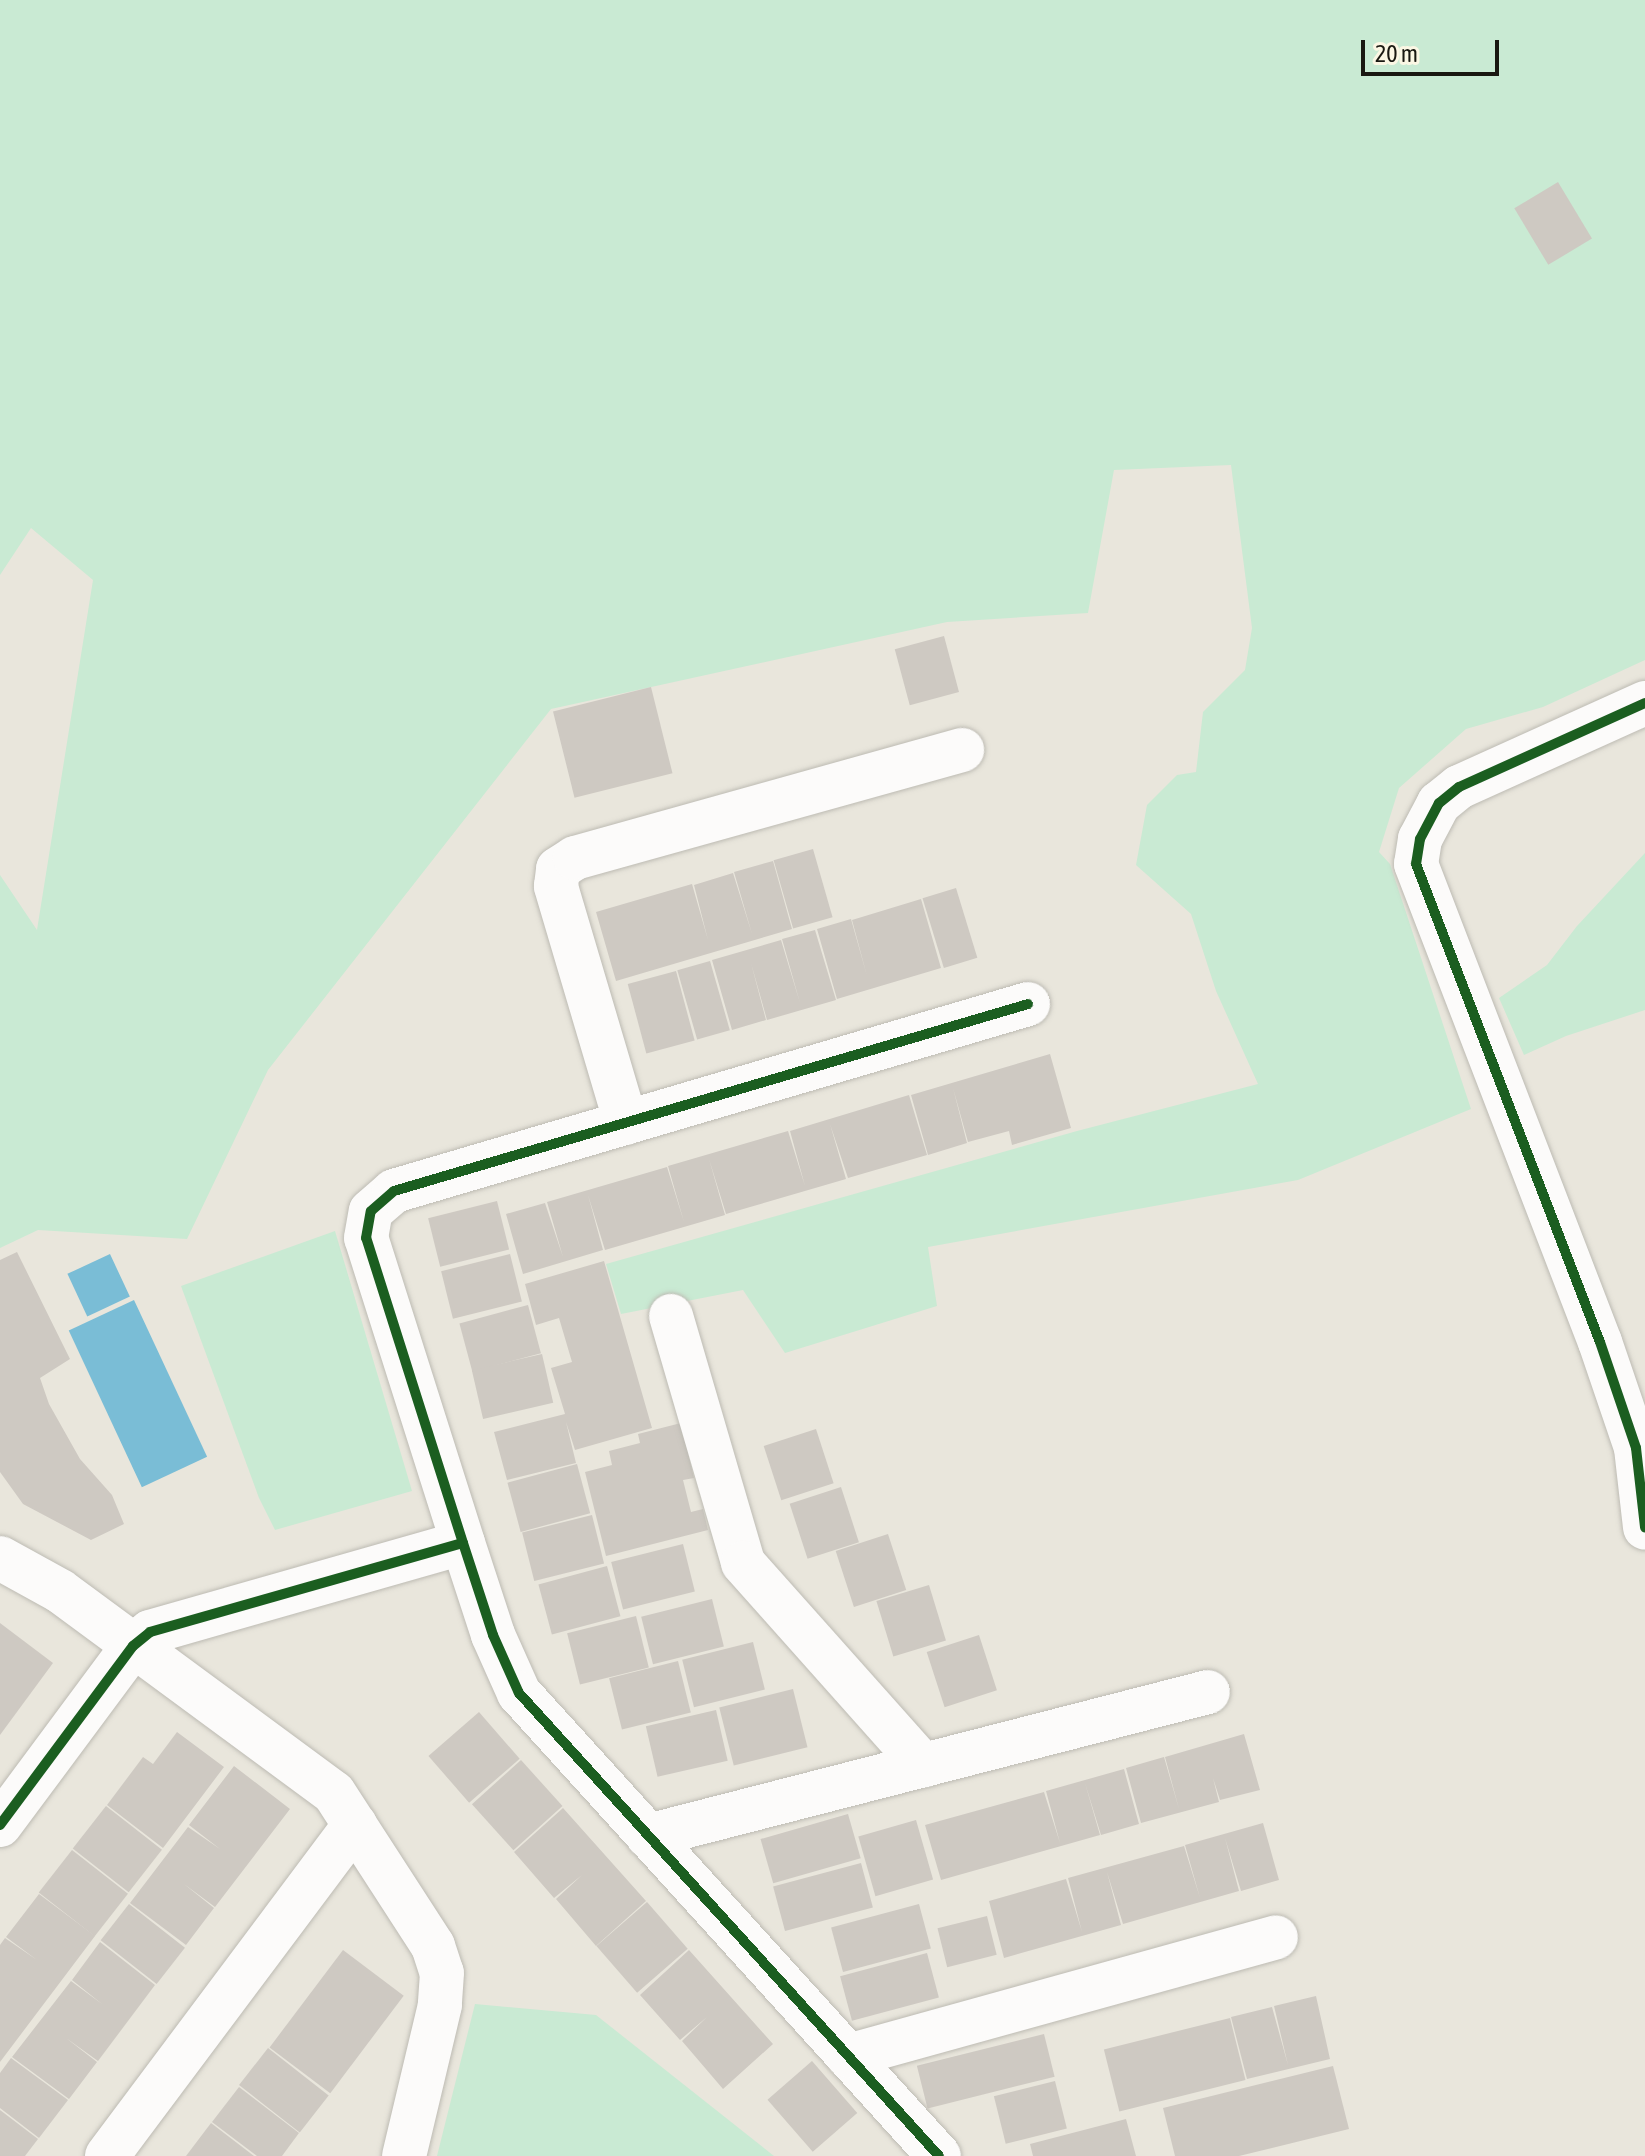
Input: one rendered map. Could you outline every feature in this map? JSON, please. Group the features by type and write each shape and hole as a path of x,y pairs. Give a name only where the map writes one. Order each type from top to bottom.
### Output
{"street":[{"path":"1645,703 1459,787 1439,803 1420,839 1416,864 1600,1342 1636,1448 1645,1527"},
{"path":"626,1123 556,886 558,869 575,858 962,750"},
{"path":"939,2156 519,1693 493,1635 366,1238 371,1211 394,1191 1028,1004"},
{"path":"671,1316 743,1563 923,1765"},
{"path":"0,1825 133,1646 150,1632 169,1624 463,1543"},
{"path":"0,1558 12,1568 39,1577 309,1771 334,1793 355,1824 433,1946 442,1973 440,2005 404,2156"},
{"path":"648,1836 1208,1692"},
{"path":"107,2156 355,1824"},
{"path":"848,2056 1276,1937"}],"green space":[{"path":"0,0 1645,0 1645,660 1543,707 1466,729 1399,788 1379,852 1390,864 1471,1109 1298,1180 928,1247 937,1306 785,1353 743,1290 621,1314 606,1264 1077,1131 1258,1084 1216,991 1191,914 1136,865 1147,805 1177,775 1196,772 1203,712 1245,670 1252,628 1231,465 1114,470 1088,613 947,622 551,709 268,1070 187,1239 38,1230 0,1248 0,875 37,930 93,580 31,528 0,575"},
{"path":"1645,853 1645,1010 1566,1036 1524,1055 1499,998 1547,965 1577,926"},
{"path":"335,1231 412,1491 275,1530 259,1498 181,1286"},
{"path":"475,2004 596,2015 774,2156 437,2156"}],"water":[{"path":"110,1254 130,1297 87,1316 67,1274"},
{"path":"134,1300 207,1457 142,1487 69,1330"}],"building":[{"path":"1558,182 1592,239 1548,265 1514,208"},
{"path":"944,636 959,692 910,705 895,649"},
{"path":"651,687 673,773 575,798 553,711"},
{"path":"813,849 833,917 793,929 774,860"},
{"path":"773,861 792,929 616,981 596,912 692,884 708,940 694,885 733,873 752,934 734,872"},
{"path":"956,888 977,958 944,968 923,898"},
{"path":"921,899 941,968 837,999 817,929 851,919 867,976 852,920"},
{"path":"815,930 836,1000 767,1020 751,963 766,1020 732,1030 712,960 781,940 800,1003 782,939"},
{"path":"710,961 730,1030 697,1040 677,970"},
{"path":"676,971 695,1041 646,1053 628,984"},
{"path":"1050,1054 1071,1128 1012,1145 1009,1131 968,1142 953,1088 967,1143 928,1155 911,1095"},
{"path":"909,1095 927,1155 848,1178 830,1124 846,1179 726,1214 709,1159 725,1215 605,1250 588,1195 603,1250 523,1274 506,1214 545,1203 563,1257 547,1202 667,1167 684,1222 668,1166 788,1131 805,1186 790,1131"},
{"path":"497,1201 509,1250 440,1267 428,1218"},
{"path":"17,1252 70,1359 40,1378 49,1404 80,1459 112,1495 124,1524 91,1540 23,1504 0,1472 0,1260"},
{"path":"510,1254 522,1302 453,1319 441,1271"},
{"path":"604,1261 652,1428 575,1450 566,1422 576,1463 507,1480 494,1432 565,1414 551,1368 572,1362 559,1318 536,1325 525,1284"},
{"path":"528,1305 541,1353 472,1372 459,1323"},
{"path":"542,1354 553,1403 483,1419 472,1370"},
{"path":"681,1423 694,1478 683,1480 691,1512 703,1509 708,1530 606,1556 585,1472 612,1465 609,1451 640,1443 638,1434"},
{"path":"816,1429 834,1483 781,1500 764,1446"},
{"path":"577,1464 590,1513 521,1532 507,1483"},
{"path":"841,1487 859,1542 808,1559 790,1504"},
{"path":"592,1515 604,1564 534,1581 522,1532"},
{"path":"888,1534 906,1590 854,1607 836,1551"},
{"path":"683,1544 695,1592 623,1609 611,1562"},
{"path":"607,1566 620,1616 552,1635 538,1584"},
{"path":"929,1585 946,1640 893,1657 876,1601"},
{"path":"712,1599 724,1647 653,1664 641,1617"},
{"path":"636,1616 649,1667 580,1685 567,1633"},
{"path":"0,1623 53,1663 0,1735"},
{"path":"979,1635 997,1690 945,1707 927,1652"},
{"path":"753,1642 765,1690 694,1707 682,1660"},
{"path":"678,1661 691,1712 622,1730 609,1678"},
{"path":"793,1689 808,1747 734,1766 719,1707"},
{"path":"716,1710 728,1761 658,1777 646,1726"},
{"path":"479,1712 520,1759 469,1803 428,1756"},
{"path":"177,1732 224,1767 163,1848 107,1805 143,1757 153,1764"},
{"path":"1244,1734 1260,1790 1220,1800 1213,1778 1219,1802 1141,1823 1126,1768 1164,1757 1179,1809 1165,1757"},
{"path":"521,1760 562,1806 513,1850 472,1804"},
{"path":"234,1766 290,1809 215,1907 184,1884 214,1908 186,1945 130,1903 188,1827 220,1849 189,1825"},
{"path":"1124,1769 1139,1824 1101,1835 1085,1783 1100,1835 941,1880 925,1825 1044,1792 1060,1843 1046,1791"},
{"path":"106,1806 162,1850 129,1892 73,1849"},
{"path":"563,1808 646,1901 596,1946 556,1899 582,1875 554,1898 514,1852"},
{"path":"848,1814 861,1858 773,1883 761,1839"},
{"path":"916,1820 933,1880 875,1896 858,1837"},
{"path":"1263,1823 1279,1880 1241,1891 1225,1838 1239,1891 1123,1924 1107,1872 1121,1925 1004,1958 989,1901 1066,1879 1082,1932 1068,1878 1184,1846 1200,1898 1185,1845"},
{"path":"72,1850 128,1894 95,1936 39,1893"},
{"path":"861,1863 873,1907 785,1931 773,1887"},
{"path":"39,1894 95,1936 0,2062 0,1945 5,1938 37,1960 6,1937"},
{"path":"647,1902 688,1949 637,1993 596,1946"},
{"path":"129,1904 185,1948 157,1984 101,1940"},
{"path":"919,1904 931,1948 843,1972 831,1928"},
{"path":"987,1916 997,1955 947,1967 938,1928"},
{"path":"100,1942 155,1985 98,2061 66,2038 97,2062 69,2099 12,2057 71,1981 102,2004 72,1980"},
{"path":"343,1950 404,1996 330,2093 270,2047"},
{"path":"689,1950 773,2044 723,2089 682,2041 707,2017 680,2040 640,1995"},
{"path":"927,1953 939,1997 852,2021 840,1976"},
{"path":"1316,1996 1330,2059 1247,2079 1231,2017 1272,2007 1288,2065 1274,2006"},
{"path":"1230,2018 1245,2080 1119,2112 1104,2049"},
{"path":"1044,2034 1055,2077 928,2108 917,2066"},
{"path":"268,2048 329,2095 300,2132 239,2085"},
{"path":"11,2058 68,2100 39,2138 0,2108 0,2073"},
{"path":"812,2061 857,2113 813,2152 767,2100"},
{"path":"1333,2066 1349,2129 1239,2156 1175,2156 1163,2108"},
{"path":"1055,2081 1067,2129 1006,2144 994,2096"},
{"path":"239,2087 299,2133 282,2156 257,2156 212,2122"},
{"path":"0,2110 38,2139 25,2156 0,2156"},
{"path":"1126,2119 1136,2156 1033,2156 1030,2144"},
{"path":"211,2123 254,2156 186,2156"}],"cycle path":[{"path":"1645,703 1459,787 1439,803 1420,839 1416,864 1600,1342 1636,1448 1645,1527"},
{"path":"0,1825 133,1646 150,1632 463,1543 366,1238 371,1211 394,1191 1028,1004"},
{"path":"463,1543 493,1635 519,1693 939,2156"}]}
